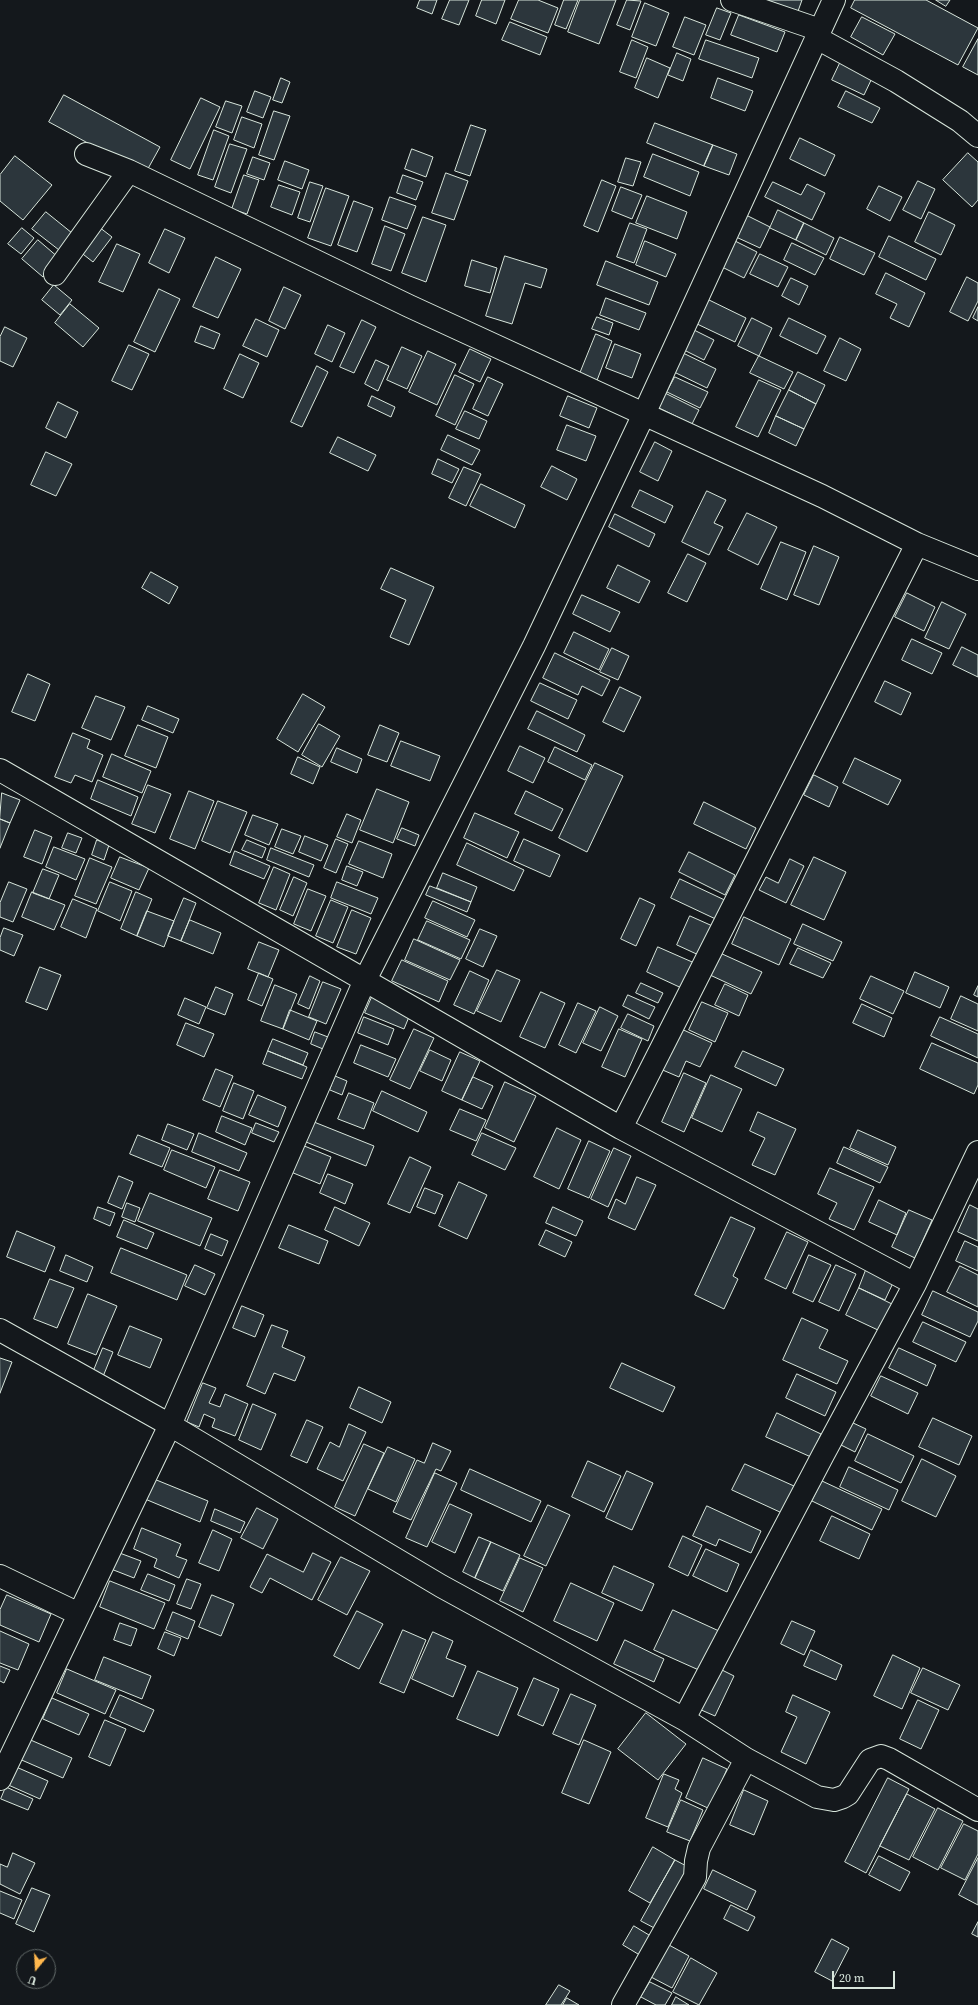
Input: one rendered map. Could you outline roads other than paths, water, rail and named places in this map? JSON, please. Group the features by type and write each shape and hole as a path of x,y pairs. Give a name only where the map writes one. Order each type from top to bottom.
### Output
{"street":[{"path":"732,0 819,34 960,121 978,136"},
{"path":"0,1779 170,1425 365,980 534,646 644,414 834,0"},
{"path":"86,154 129,171 409,306 822,496 917,544 978,569"},
{"path":"55,274 129,171"},
{"path":"621,1128 917,544"},
{"path":"0,770 621,1128 915,1284"},
{"path":"684,1719 915,1284 978,1152"},
{"path":"0,1330 170,1425 441,1586 684,1719 746,1759 817,1797 834,1800 848,1794 866,1764 870,1760 881,1756 889,1759 978,1810"},
{"path":"0,1576 79,1614"},
{"path":"623,2005 695,1877 699,1848 746,1759"}]}
